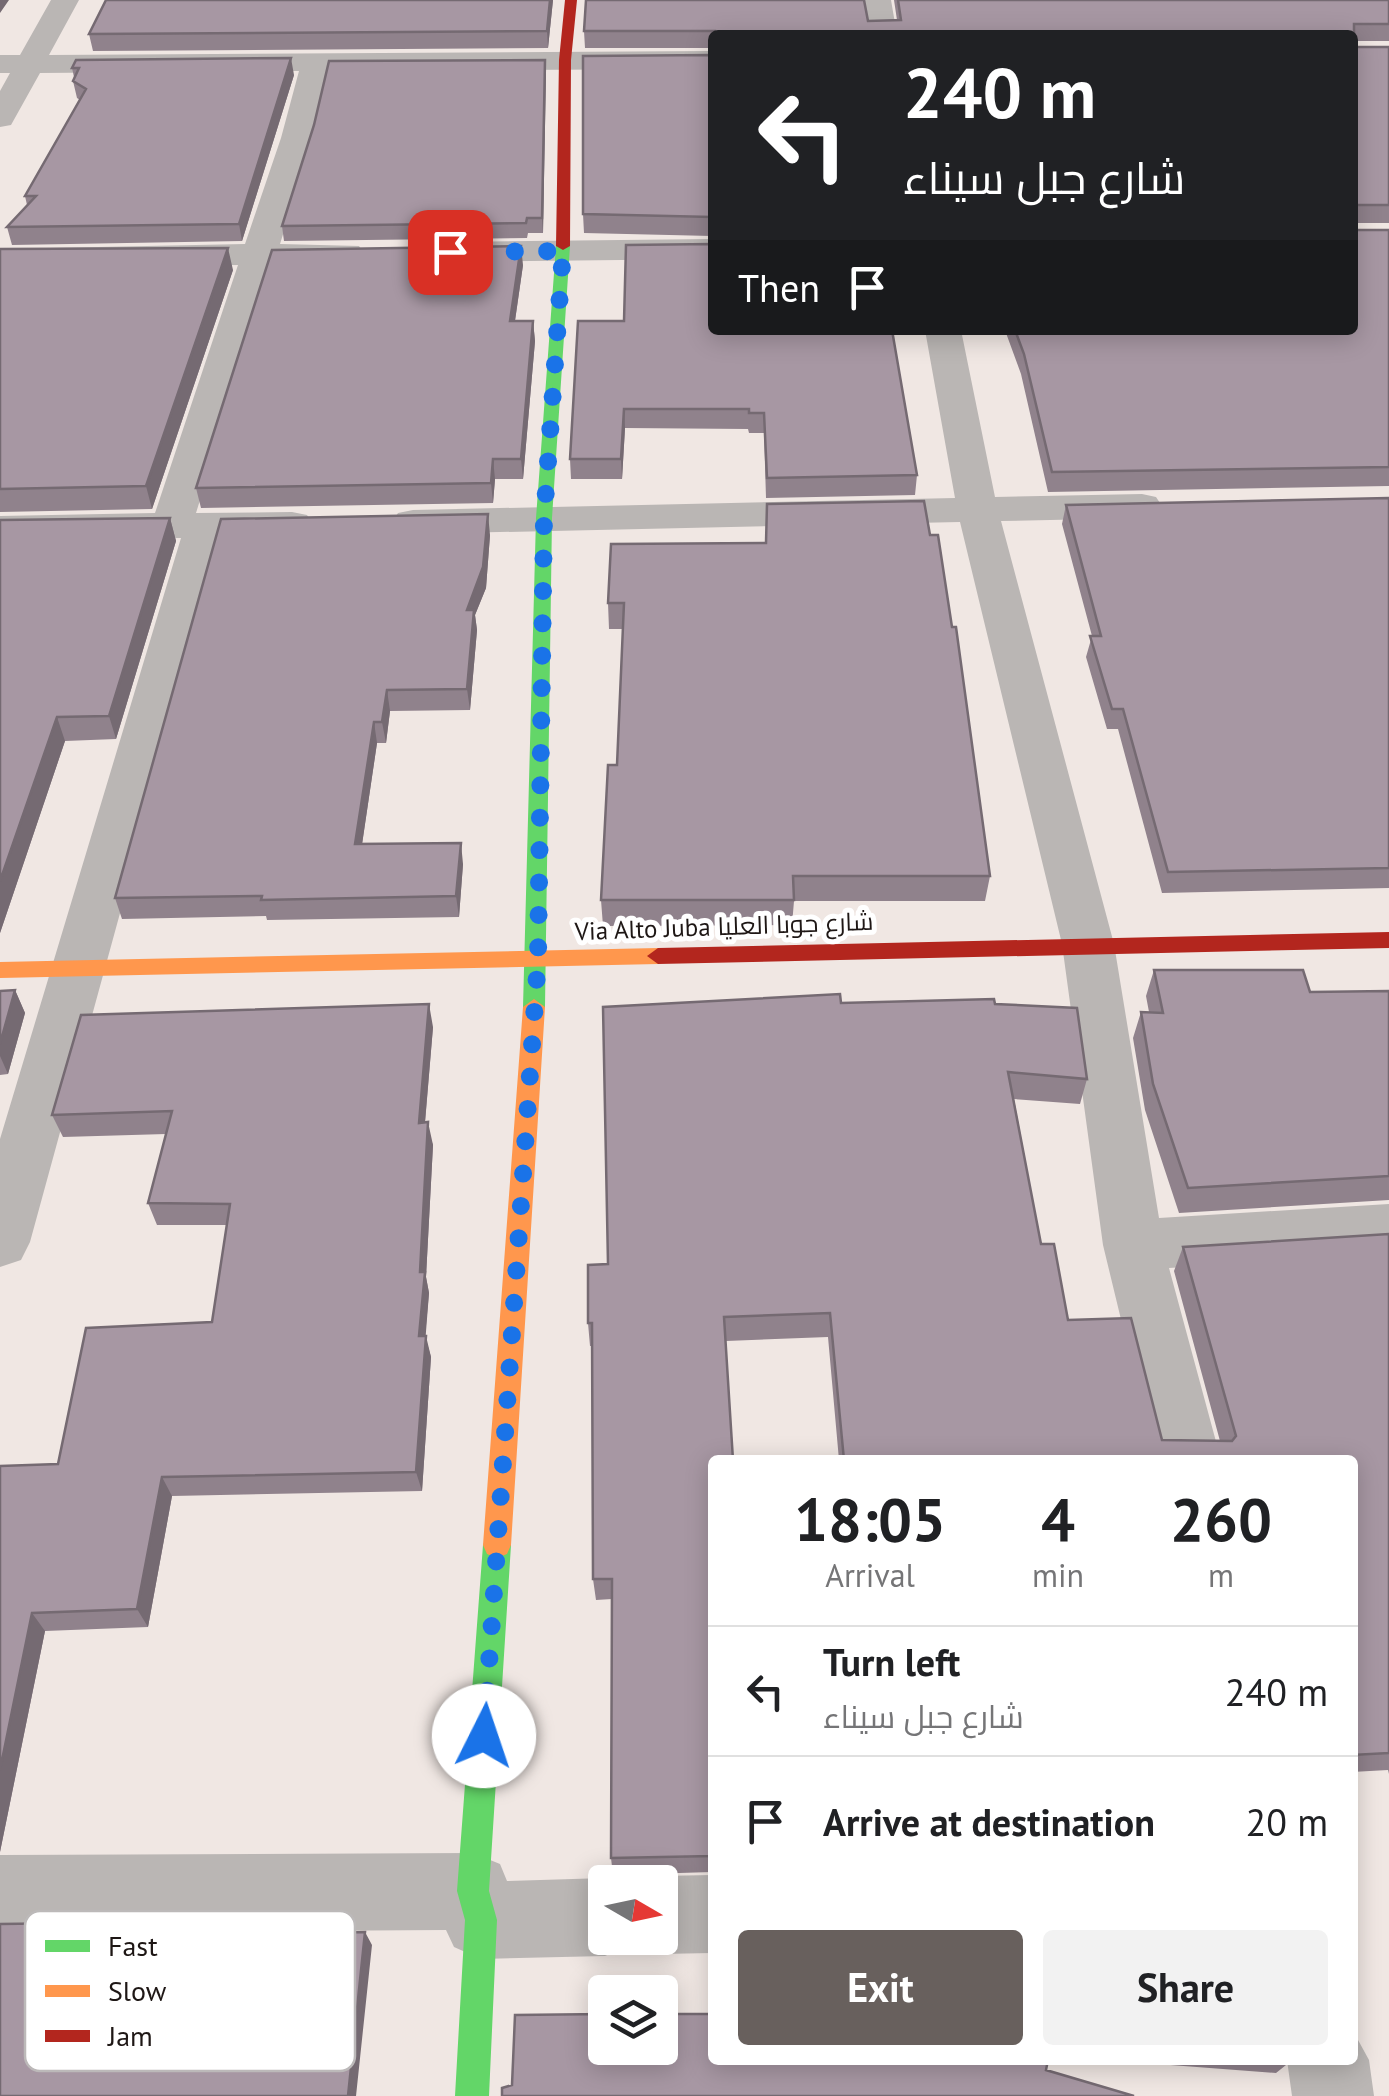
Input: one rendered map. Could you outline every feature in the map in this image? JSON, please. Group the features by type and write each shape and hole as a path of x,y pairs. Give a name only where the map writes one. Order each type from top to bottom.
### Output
{"street":[{"path":"0,118 13,64 64,0"},
{"path":"472,2096 477,1906 538,959 544,518 563,251 565,60 570,0"},
{"path":"877,0 883,30"},
{"path":"0,1242 76,969 196,567 188,527 176,505 260,254 316,60"},
{"path":"13,64 708,60"},
{"path":"412,252 708,249"},
{"path":"0,259 374,253"},
{"path":"944,335 977,509 1088,944 1133,1245 1187,1455"},
{"path":"0,528 1173,506"},
{"name":"Via Alto Juba شارع جوبا العليا","path":"0,970 1389,940"},
{"path":"1133,1245 1389,1229"},
{"path":"0,1894 477,1906 588,1916"},
{"path":"678,1915 708,1914"},
{"path":"1329,2065 1334,2096"}],"building":[{"path":"106,0 550,0 547,31 89,34"},
{"path":"586,0 864,0 868,21 901,20 898,0 1389,0 1389,24 1354,24 1354,30 584,31"},
{"path":"1358,47 1389,47 1389,205 1358,205"},
{"path":"708,55 708,217 583,214 583,56"},
{"path":"291,58 239,224 7,227 36,196 25,196 86,89 73,81 79,68 72,68 76,60"},
{"path":"545,60 542,218 527,218 526,223 282,226 314,125 329,61"},
{"path":"1358,230 1389,230 1389,467 1052,472 1017,335 1358,335"},
{"path":"708,244 708,335 893,335 917,475 767,478 764,413 749,413 749,409 624,409 621,459 570,459 578,321 624,321 626,245"},
{"path":"521,246 510,321 533,321 521,459 493,459 491,483 196,488 272,250"},
{"path":"228,248 146,486 0,489 0,249"},
{"path":"1389,498 1389,868 1168,872 1123,709 1112,709 1090,636 1101,636 1066,505"},
{"path":"924,501 930,535 938,535 952,627 956,627 990,876 793,876 794,900 601,900 608,765 617,765 624,603 608,603 611,544 766,543 767,504"},
{"path":"488,514 483,567 467,610 474,610 467,689 387,690 382,722 374,722 355,844 461,843 456,896 115,898 221,519"},
{"path":"170,518 109,716 57,717 0,881 0,520"},
{"path":"1154,970 1303,970 1310,992 1389,991 1389,1176 1188,1188 1153,1084 1141,1012 1163,1013"},
{"path":"15,990 0,1044 0,991"},
{"path":"840,994 841,1003 994,999 995,1004 1077,1008 1087,1079 1008,1072 1041,1244 1054,1244 1068,1320 1131,1318 1162,1440 1232,1441 1236,1436 1183,1247 1389,1234 1389,1753 1358,1755 1358,1455 844,1455 830,1313 724,1317 733,1455 708,1455 708,1856 611,1858 612,1579 593,1579 592,1323 588,1323 588,1265 608,1264 603,1007"},
{"path":"429,1004 419,1123 428,1122 420,1272 425,1272 419,1336 426,1336 416,1472 162,1477 137,1609 32,1613 0,1770 0,1466 58,1464 86,1328 212,1322 230,1204 148,1203 172,1111 52,1115 81,1015"},
{"path":"0,1924 25,1924 25,2071 351,2071 348,2096 0,2096"},
{"path":"355,1932 365,1932 355,2028"},
{"path":"588,2014 588,2065 678,2065 678,2014 708,2014 708,2065 1047,2065 1046,2070 1134,2096 502,2096 502,2088 512,2085 515,2015"}],"traffic: fast":[{"path":"534,1007 544,518 563,246"},
{"path":"472,2096 481,1920 473,1891 497,1545"}],"traffic: slow":[{"path":"0,970 658,956"},
{"path":"497,1545 534,1007"}],"traffic: jam":[{"path":"563,246 565,60 571,0"},
{"path":"658,956 1389,940"}],"route":[{"path":"450,252 563,251 544,518 538,959 484,1736"}]}
